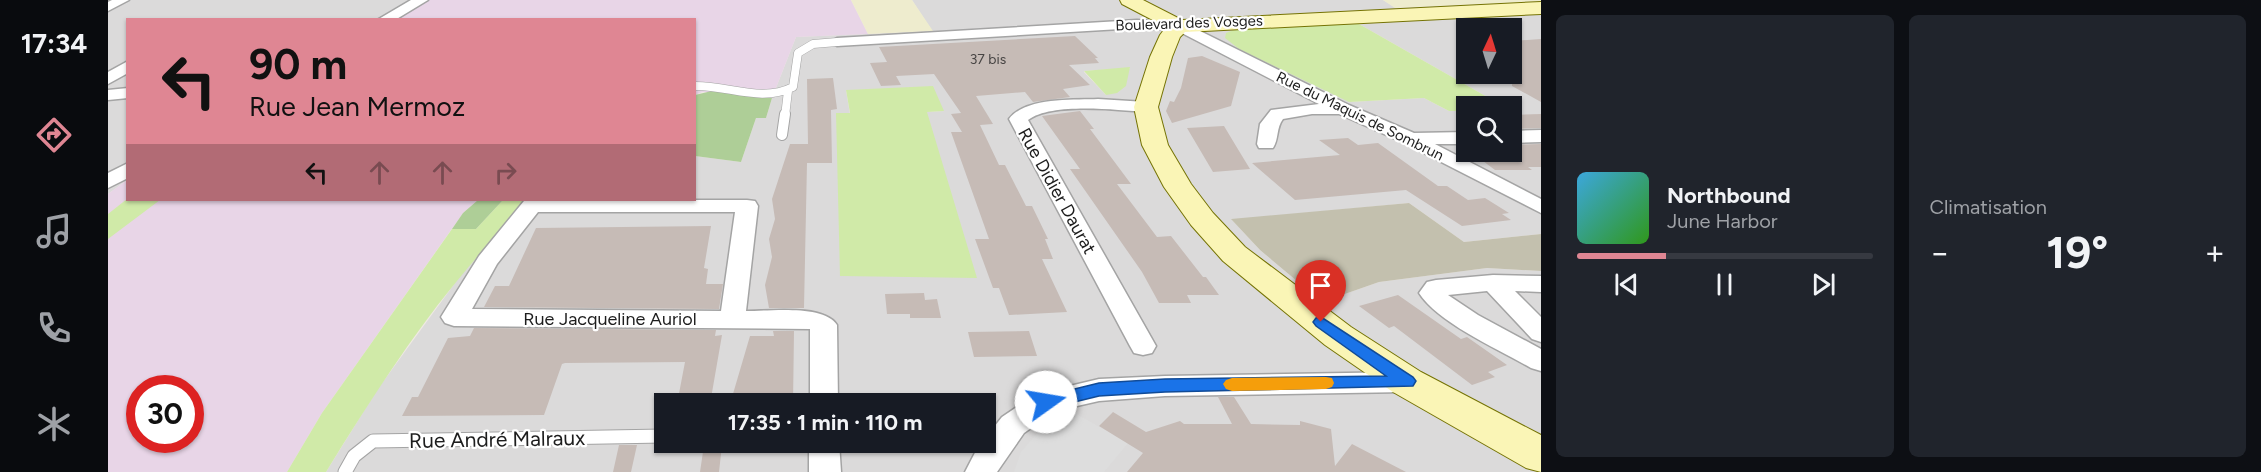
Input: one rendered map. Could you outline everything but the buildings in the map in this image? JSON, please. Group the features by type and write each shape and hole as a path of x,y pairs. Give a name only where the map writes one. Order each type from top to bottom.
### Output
{"main road":[{"path":"1129,0 1179,26 1170,35 1161,57 1146,107 1155,145 1178,187 1202,219 1234,254 1338,336 1407,381 1541,456"},
{"name":"Boulevard des Vosges","path":"1179,26 1541,8"}],"street":[{"path":"108,7 122,0"},
{"path":"388,18 421,0"},
{"name":"Boulevard des Vosges","path":"837,42 1137,24 1179,26"},
{"name":"Rue du Maquis de Sombrun","path":"1179,26 1541,207"},
{"path":"108,79 126,67"},
{"path":"108,95 126,93"},
{"name":"Rue Didier Daurat","path":"1143,346 1018,120 1022,114 1035,109 1093,104 1146,107"},
{"path":"1266,144 1269,124 1277,114 1312,109 1343,109"},
{"path":"1522,136 1541,136"},
{"path":"1411,140 1456,138"},
{"path":"108,182 126,170"},
{"name":"Rue Jacqueline Auriol","path":"732,320 747,206 532,206 487,261 454,317 732,320 815,320 824,325 824,393"},
{"path":"1493,283 1541,333"},
{"path":"1541,284 1493,283 1436,288 1431,294 1438,301 1541,361"},
{"path":"981,472 990,453 1013,425 1046,402 1099,390 1165,386 1407,381"},
{"path":"824,453 825,472"}],"lane":[{"path":"696,87 707,86 762,94 788,91 793,87 798,52 813,44 837,42"},
{"path":"783,135 788,91"},
{"name":"Rue André Malraux","path":"345,472 354,456 373,441 654,436"}],"shaded area":[{"path":"108,0 427,0 392,18 126,18 126,181 108,194"},
{"path":"427,0 851,0 868,34 796,37 772,98 748,94 702,92 696,95 696,18 394,18"},
{"path":"851,0 912,0 933,31 868,34"},
{"path":"912,0 1383,0 1396,8 1541,2 1541,234 1464,242 1409,203 1232,220 1260,250 1322,302 1379,282 1487,268 1541,271 1541,472 326,472 377,390 463,272 523,208 535,201 696,201 696,156 741,162 756,118 766,118 796,37 932,31","holes":["1456,18 1522,18 1522,84 1464,84 1485,96 1522,96 1522,162 1456,162 1456,111 1449,111 1424,98 1349,102 1359,24 1456,79","1130,68 1106,95 1084,71","846,90 944,111 927,112 841,276 837,113 850,114"]},
{"path":"1383,0 1541,0 1541,2 1395,8"},
{"path":"126,181 126,201 477,201 463,213 322,413 287,472 108,472 108,194"},
{"path":"1409,203 1464,242 1541,234 1541,271 1487,268 1379,282 1322,302 1260,250 1231,219"},
{"path":"1071,411 1128,443 1104,472 1014,472 1021,452 1041,429"}],"green space":[{"path":"1359,24 1456,79 1456,84 1464,84 1485,96 1456,96 1456,111 1449,111 1424,98 1349,102 1239,49 1225,38 1226,33 1236,29"},
{"path":"1130,67 1126,86 1117,93 1106,95 1084,71"},
{"path":"933,86 944,111 927,112 977,278 840,276 836,113 850,113 846,90"},
{"path":"716,90 772,98 766,118 756,118 741,162 696,156 696,95"},
{"path":"126,200 159,201 108,239 108,214"},
{"path":"477,201 502,201 476,229 452,229 463,213"},
{"path":"502,201 536,201 506,226 444,297 383,383 326,472 287,472 322,413 452,229 476,229"}],"slow traffic":[{"path":"1232,384 1326,383"}],"route":[{"path":"1046,402 1099,390 1165,386 1407,381 1338,336 1321,322"}]}
